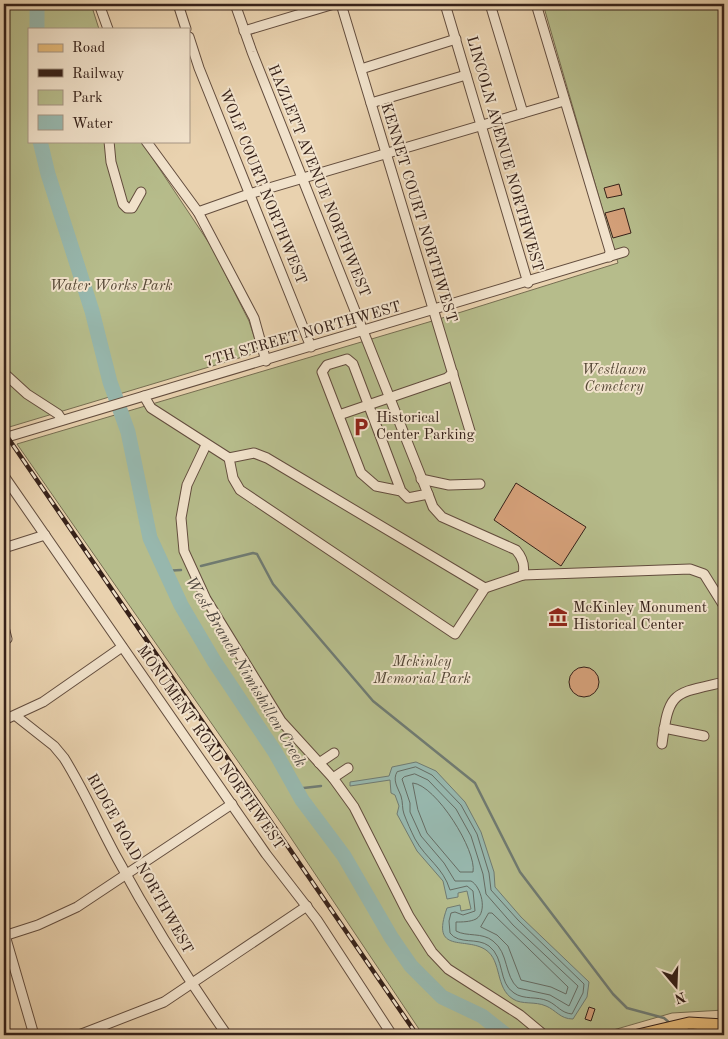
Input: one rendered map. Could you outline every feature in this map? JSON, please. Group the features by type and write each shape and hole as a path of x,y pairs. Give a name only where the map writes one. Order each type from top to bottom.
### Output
{"main road":[{"path":"638,1035 689,1023 724,1025"}],"street":[{"path":"99,4 108,28"},
{"path":"178,4 186,28"},
{"name":"HAZLETT AVENUE NORTHWEST","path":"236,4 244,31 388,396 434,507 442,517 516,550 524,562 523,575"},
{"path":"244,31 334,4"},
{"name":"KENNET COURT NORTHWEST","path":"341,4 470,431"},
{"name":"LINCOLN AVENUE NORTHWEST","path":"445,4 528,283"},
{"path":"490,4 523,113"},
{"path":"536,4 609,248 609,256 624,252"},
{"name":"WOLF COURT NORTHWEST","path":"190,40 249,194 311,347"},
{"path":"361,70 456,40"},
{"path":"371,103 466,74"},
{"path":"4,92 4,119"},
{"path":"198,212 249,194 564,101"},
{"path":"109,142 112,162 123,204 127,208 132,208 141,192"},
{"path":"147,142 198,212 254,318 266,361"},
{"name":"7TH STREET NORTHWEST","path":"4,438 528,283 609,256"},
{"path":"401,491 376,486 362,473 322,372 327,365 347,359 353,364 403,496 412,499 428,494"},
{"path":"339,415 388,396 447,378 452,373"},
{"path":"4,374 26,394 58,414 62,420"},
{"path":"140,397 151,408 229,458 254,453 266,458 485,588"},
{"path":"206,445 187,485 182,508 182,536 188,564 206,599 281,721 333,778 354,807 409,916 436,957 448,969 520,1015 544,1035"},
{"path":"229,458 232,478 240,490 455,634 485,588 523,575 690,569 704,574 724,606"},
{"name":"MONUMENT ROAD NORTHWEST","path":"4,476 232,804 307,906 392,1035"},
{"path":"421,478 449,485 480,484"},
{"path":"4,548 45,535"},
{"path":"4,628 7,639"},
{"path":"4,720 43,702 122,647"},
{"path":"662,744 668,707 675,697 683,692 724,682"},
{"name":"RIDGE ROAD NORTHWEST","path":"16,716 54,746 64,758 127,876 192,985 227,1035"},
{"path":"664,728 704,736"},
{"path":"319,764 334,753"},
{"path":"333,778 348,768"},
{"path":"34,1035 4,935 72,910 127,876 232,804"},
{"path":"79,1035 148,1010 192,985 307,906"}],"green space":[{"name":"Water Works Park","path":"4,4 91,4 99,28 28,28 28,142 142,142 211,246 249,321 259,352 6,428 4,425"},
{"name":"Mckinley Memorial Park","path":"543,4 724,4 724,1010 672,1013 596,1035 423,1035 283,826 17,444 439,319 618,263"},
{"path":"694,1027 724,1031 724,1035 666,1035"}],"water":[{"path":"416,762 436,771 465,802 481,832 494,872 495,887 521,917 589,982 587,997 573,1019 565,1018 542,1005 520,1002 513,999 503,988 494,961 486,950 447,938 443,932 443,923 447,908 460,905 461,911 471,909 467,891 458,893 458,897 447,899 443,881 417,851 397,814 399,806 395,795 391,793 390,780 350,786 350,782 389,776 392,767"}],"building":[{"path":"619,184 622,195 607,198 604,188"},
{"path":"624,208 631,233 613,238 605,213"},
{"path":"516,483 586,527 561,566 494,520"},
{"path":"584,667 595,671 599,682 595,693 584,697 573,693 569,682 573,671"},
{"path":"589,1007 595,1009 591,1021 585,1019"}],"waterway":[{"name":"West Branch Nimishillen Creek","path":"37,4 37,28"},
{"name":"West Branch Nimishillen Creek","path":"40,142 48,174 92,311 110,382 128,432 150,538 181,605 214,661 275,752 302,800 344,856 391,937 411,966 442,997 482,1016 506,1035"},
{"path":"201,566 253,553 257,554 273,584 373,701 475,783 520,872 613,994 627,1008 664,1018 671,1024"},
{"path":"164,571 181,570"},
{"path":"295,789 321,786"},
{"path":"677,1029 683,1035"}],"railway":[{"path":"4,432 417,1035"}],"place":[{"name":"Historical Center Parking","path":"361,427"},
{"name":"McKinley Monument Historical Center","path":"558,617"}],"park label":[{"name":"Westlawn Cemetery","path":"614,378"}]}
